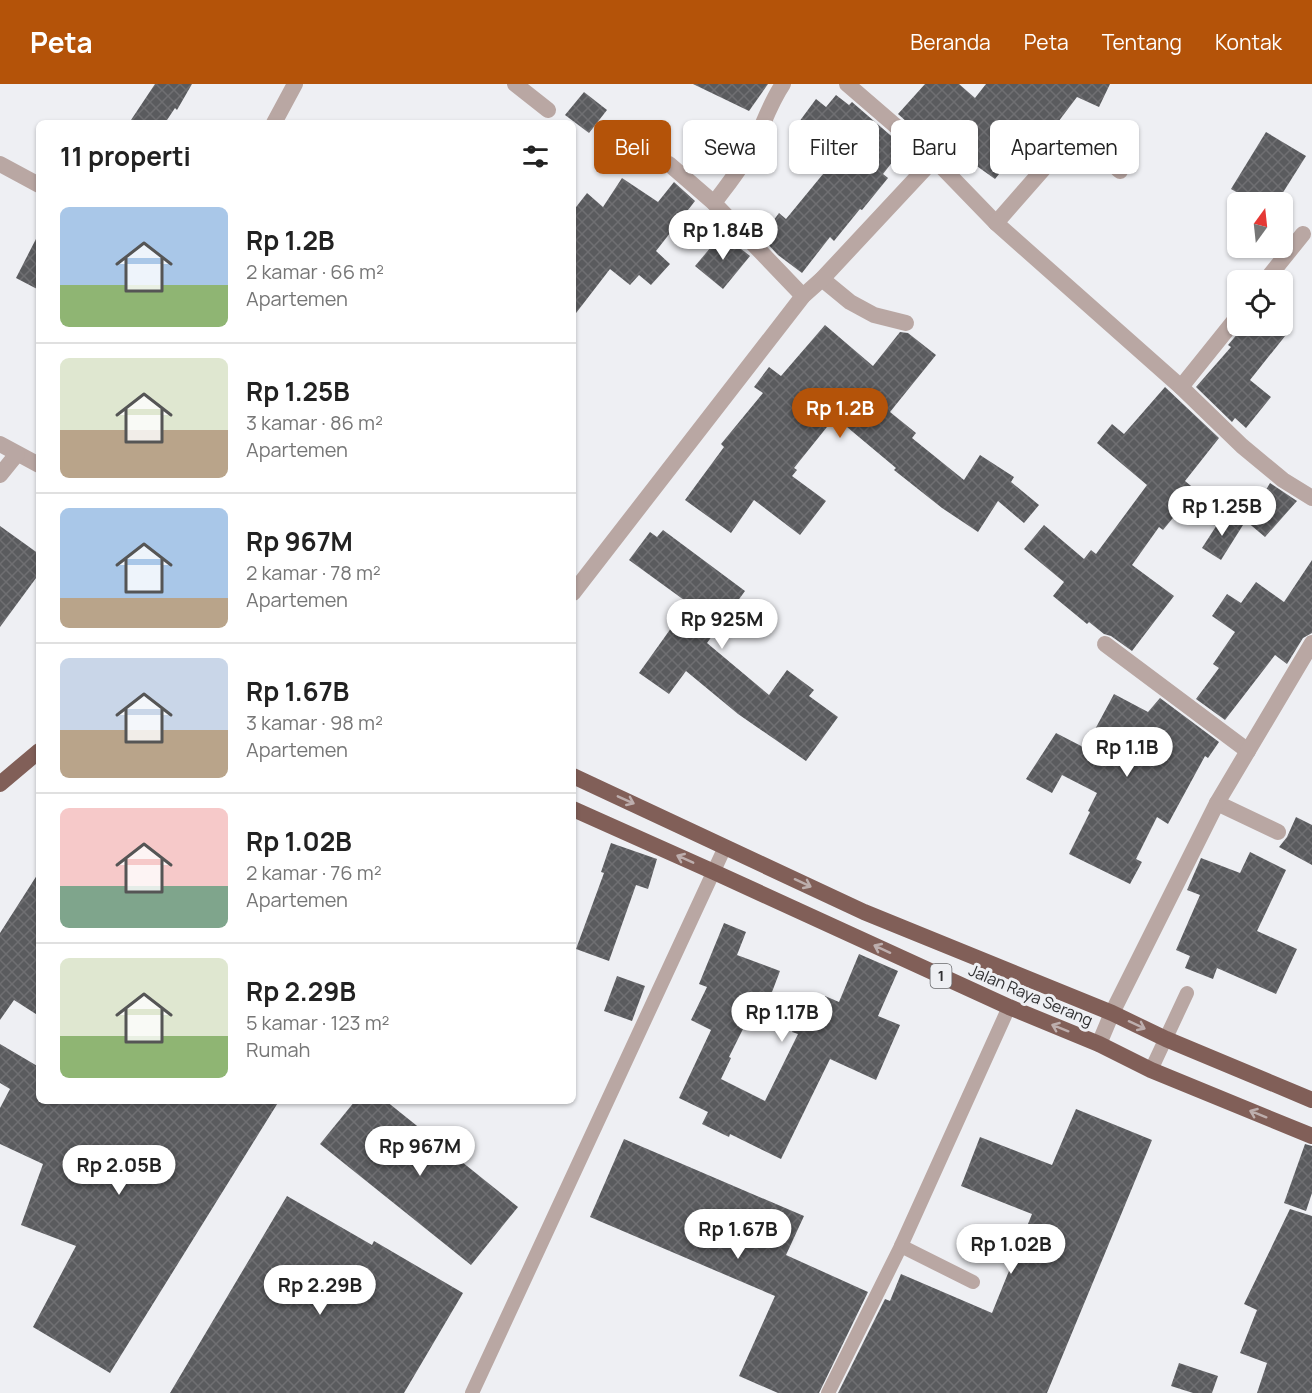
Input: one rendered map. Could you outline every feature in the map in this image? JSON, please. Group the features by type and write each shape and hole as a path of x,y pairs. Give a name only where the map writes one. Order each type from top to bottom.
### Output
{"highway":[{"path":"0,784 36,754"},
{"name":"Jalan Raya Serang","path":"576,777 864,912 1112,1013 1166,1039 1312,1100"},
{"name":"Jalan Raya Serang","path":"576,810 1009,1007 1099,1044 1151,1070 1312,1136"}],"street":[{"path":"276,120 296,84"},
{"path":"515,84 548,110"},
{"path":"714,203 755,143 774,98 783,84"},
{"path":"847,84 891,122"},
{"path":"0,164 36,183"},
{"path":"671,166 714,203 803,296"},
{"path":"576,589 803,296 822,279 920,174"},
{"path":"949,174 996,223 1181,387 1242,446 1283,480 1312,498"},
{"path":"996,223 1039,174"},
{"path":"1274,270 1303,234"},
{"path":"822,279 850,302 874,315 906,323"},
{"path":"1181,387 1227,330"},
{"path":"0,444 36,464"},
{"path":"0,475 17,454"},
{"path":"1099,1044 1112,1013 1217,803 1312,643"},
{"path":"1105,644 1248,751"},
{"path":"1217,803 1278,832"}],"lane":[{"path":"472,1393 725,847"},
{"path":"1151,1070 1187,993"},
{"path":"828,1393 901,1246 1009,1007"},
{"path":"901,1246 974,1282"}],"building":[{"path":"155,84 192,84 177,110 175,108 167,120 131,120"},
{"path":"693,84 768,84 749,111"},
{"path":"925,84 959,84 975,98 986,84 1110,84 1099,107 1077,97 1060,120 990,120 990,174 999,174 995,179 978,167 978,120 905,120 898,114"},
{"path":"584,92 607,110 599,120 594,120 594,127 589,133 576,123 576,120 565,115"},
{"path":"836,95 849,105 852,102 873,120 800,120 816,99 826,107"},
{"path":"879,125 891,136 891,164 883,174 888,178 834,241 830,237 802,273 778,255 761,237 779,213 786,219 823,174 879,174"},
{"path":"1266,132 1306,156 1283,192 1236,192 1231,189"},
{"path":"622,178 658,202 674,182 695,201 656,251 670,264 651,285 639,275 630,285 610,269 576,313 576,207 587,193 603,207"},
{"path":"722,234 750,256 723,289 695,266"},
{"path":"36,239 36,288 16,278"},
{"path":"825,325 873,366 900,332 908,333 936,355 890,412 916,433 912,438 964,480 980,455 1014,477 1011,482 1039,505 1024,523 998,501 978,532 942,508 894,470 896,468 835,417 794,468 797,470 792,476 826,501 800,535 754,500 731,533 685,500 724,447 721,444 763,393 754,387 769,367 781,376"},
{"path":"1236,336 1285,336 1250,380 1271,397 1246,428 1235,418 1232,422 1196,387 1231,347 1228,345"},
{"path":"1165,387 1219,438 1185,481 1196,490 1163,530 1159,527 1132,565 1174,596 1132,651 1089,622 1087,624 1053,596 1064,582 1024,549 1044,525 1084,559 1091,550 1096,554 1147,485 1097,443 1112,424 1124,434"},
{"path":"1270,483 1297,501 1265,537 1240,516 1257,497 1260,500"},
{"path":"1224,514 1243,525 1221,560 1202,548"},
{"path":"0,526 36,552 36,578 0,627"},
{"path":"663,530 745,591 707,643 769,695 787,670 814,690 809,696 838,717 806,761 738,714 686,671 669,694 639,673 684,610 679,606 684,600 629,560 650,532 657,537"},
{"path":"1312,560 1312,633 1303,638 1287,664 1275,655 1225,720 1196,699 1219,668 1213,664 1235,632 1212,616 1227,594 1241,603 1256,582 1284,602"},
{"path":"1114,694 1148,712 1160,698 1219,742 1208,758 1205,756 1168,824 1157,817 1136,859 1142,862 1130,884 1069,854 1097,793 1062,775 1052,793 1026,779 1056,733 1085,748"},
{"path":"1296,817 1312,825 1312,865 1279,847 1287,837"},
{"path":"611,843 657,859 648,889 636,885 609,961 576,949 604,873 601,872"},
{"path":"1250,852 1286,870 1257,931 1297,949 1276,994 1217,968 1213,979 1185,968 1190,956 1176,950 1200,895 1187,890 1201,858 1240,873"},
{"path":"36,877 36,1014 14,1000 0,1020 0,933"},
{"path":"724,923 746,932 737,955 780,971 764,1013 753,1009 729,1057 731,1058 721,1079 765,1101 798,1034 792,1032 800,1013 816,1019 825,996 839,1002 859,954 898,971 878,1016 900,1025 876,1080 830,1059 781,1159 730,1134 729,1137 702,1124 708,1112 679,1098 711,1030 691,1020 707,987 699,984"},
{"path":"617,976 645,986 632,1021 604,1011"},
{"path":"0,1044 36,1065 36,1104 277,1104 110,1373 33,1327 76,1246 21,1225 43,1164 0,1144 0,1108 10,1089 0,1083"},
{"path":"353,1104 390,1104 518,1207 471,1265 320,1144"},
{"path":"1076,1109 1152,1140 1047,1393 838,1393 885,1299 890,1301 901,1274 992,1313 1032,1214 961,1186 980,1137 1052,1165"},
{"path":"624,1139 804,1216 786,1255 868,1292 819,1393 778,1393 739,1376 775,1296 590,1217"},
{"path":"1305,1144 1312,1146 1312,1193 1306,1211 1284,1203"},
{"path":"287,1196 372,1245 374,1241 463,1293 404,1393 170,1393"},
{"path":"1290,1209 1312,1216 1312,1393 1257,1393 1267,1363 1240,1353 1257,1310 1244,1304"},
{"path":"1179,1363 1218,1376 1212,1393 1193,1393 1171,1386"}]}
